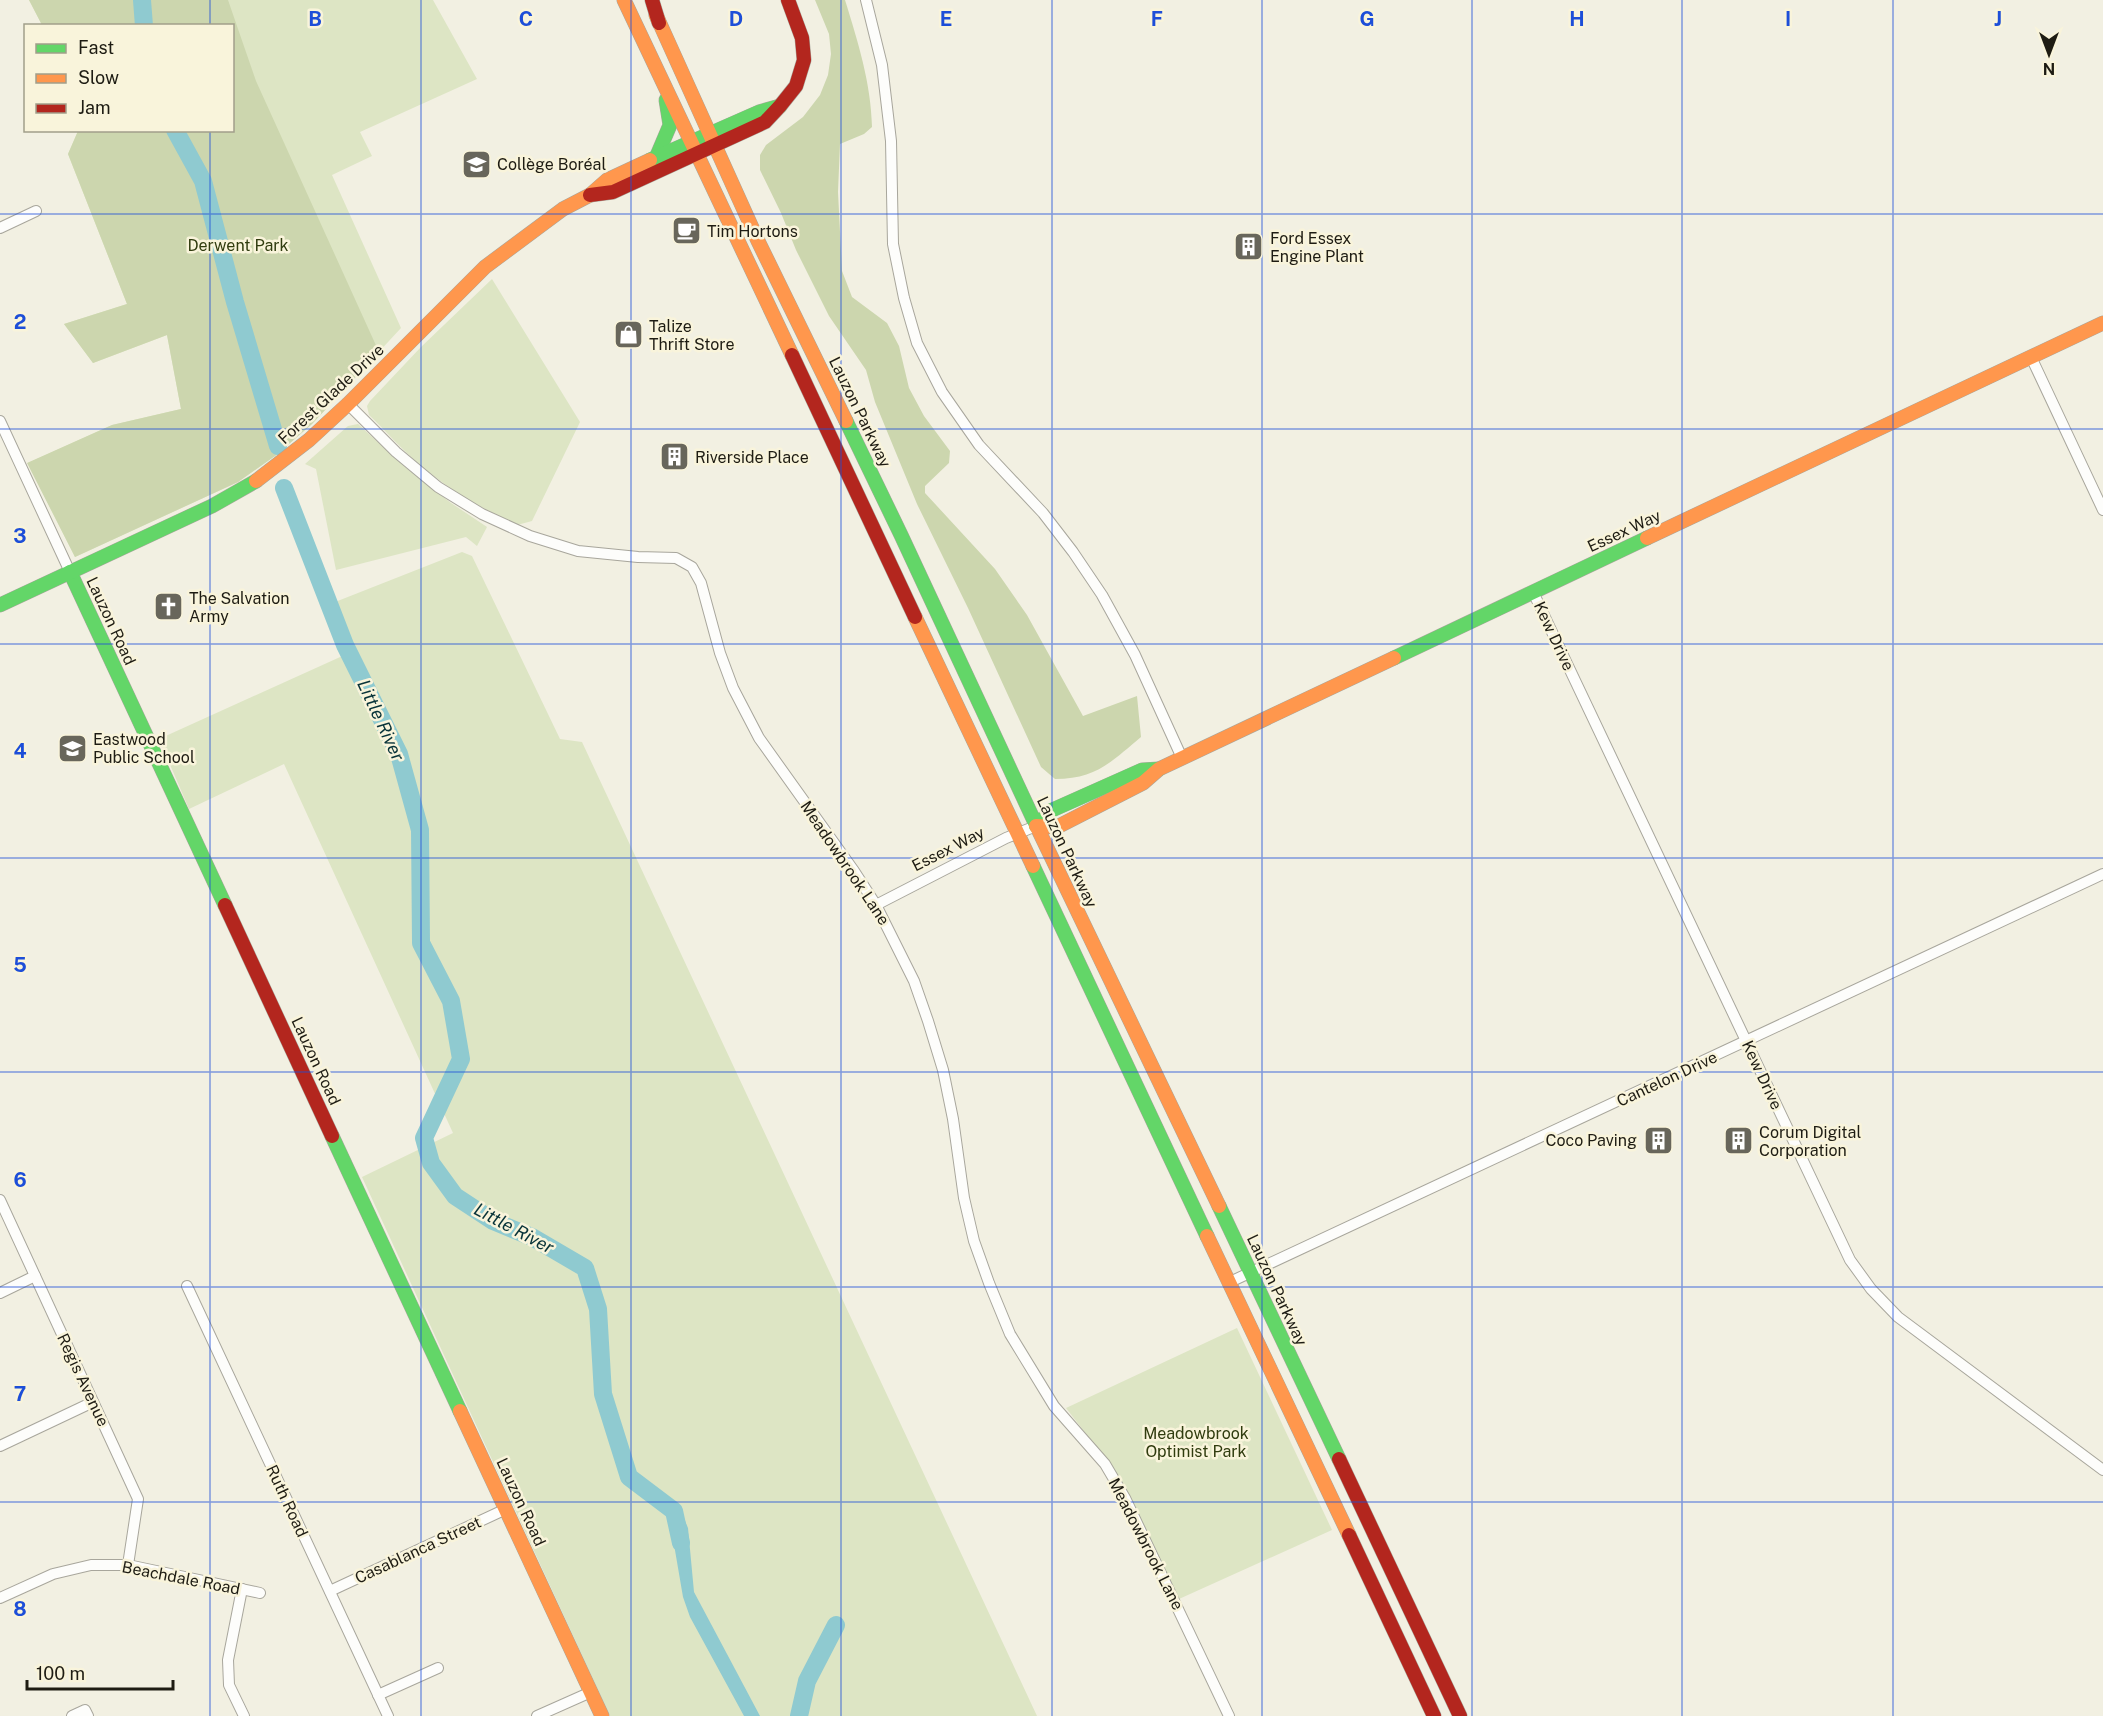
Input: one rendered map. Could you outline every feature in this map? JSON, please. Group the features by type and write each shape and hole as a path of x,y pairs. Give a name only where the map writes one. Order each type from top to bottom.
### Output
{"main road":[{"path":"624,0 1434,1716"},
{"name":"Lauzon Parkway","path":"651,0 659,23 759,241 901,535 1036,826 1251,1273 1460,1716"},
{"path":"693,148 712,139 765,122 796,86 804,60 802,38 788,0"},
{"path":"656,158 670,125 663,83"},
{"name":"Forest Glade Drive","path":"0,604 212,506 262,478 309,440 348,404 485,267 563,209 590,195 607,180 656,158 693,148"},
{"name":"Forest Glade Drive","path":"590,195 613,192 693,148"},
{"name":"Essex Way","path":"1036,826 1057,827 1143,783 1159,769 2103,323"},
{"name":"Lauzon Road","path":"70,572 602,1716"}],"street":[{"path":"866,0 882,65 891,141 894,197 893,244 904,298 917,343 942,392 979,445 1043,513 1102,595 1135,655 1182,758"},
{"path":"0,228 36,211"},
{"path":"2031,357 2103,510"},
{"name":"Meadowbrook Lane","path":"348,404 396,452 438,487 482,514 530,536 578,551 676,558 692,567 701,583 720,653 733,688 759,738 876,905 911,974 928,1021 945,1080 964,1198 974,1241 988,1283 1010,1334 1054,1406 1105,1464 1125,1498 1229,1716"},
{"name":"Lauzon Road","path":"0,421 70,572"},
{"name":"Kew Drive","path":"1533,592 1850,1260 1871,1290 1898,1317 2103,1470"},
{"name":"Essex Way","path":"876,905 1018,832 1036,826"},
{"name":"Cantelon Drive","path":"1230,1282 2103,874"},
{"name":"Regis Avenue","path":"0,1200 138,1499 128,1565"},
{"path":"0,1293 35,1276"},
{"name":"Ruth Road","path":"187,1286 388,1716"},
{"path":"0,1446 93,1402"},
{"name":"Casablanca Street","path":"330,1591 506,1509"},
{"name":"Beachdale Road","path":"0,1598 53,1574 91,1565 128,1565 260,1593"},
{"path":"242,1589 228,1660 230,1685 244,1716"},
{"path":"378,1695 438,1668"},
{"path":"537,1716 591,1692"},
{"path":"72,1716 85,1710 88,1716"}],"green space":[{"name":"Derwent Park","path":"29,0 433,0 477,79 360,132 372,156 332,175 401,328 312,424 275,456 238,482 75,557 28,463 112,425 181,409 167,335 93,363 64,324 127,304 68,154 78,132 234,132 234,24 41,24"},
{"name":"Derwent Park","path":"29,0 228,0 256,81 379,352 312,424 275,456 238,482 75,557 27,463 112,425 181,409 167,335 93,363 64,324 127,304 68,154 78,132 234,132 234,24 41,24"},
{"path":"815,0 845,0 863,63 871,111 872,127 864,134 840,144 838,192 842,271 852,297 887,323 899,346 909,388 924,416 950,451 949,463 925,486 925,493 995,569 1027,615 1083,716 1137,696 1141,737 1102,767 1082,776 1055,779 1041,767 917,504 875,402 866,370 829,316 760,170 760,155 766,145 803,117 820,95 828,75 831,54 829,34"},
{"path":"492,279 580,422 532,521 517,525 466,498 430,473 369,415 367,406 421,347"},
{"path":"358,424 405,467 451,503 487,527 477,546 466,537 336,570 316,469 305,464 348,426"},
{"path":"462,552 472,556 560,739 582,742 1037,1716 610,1716 362,1177 453,1133 284,764 189,809 159,739 349,653 330,604"},
{"name":"Meadowbrook Optimist Park","path":"1237,1328 1332,1530 1179,1599 1110,1465 1066,1408"}],"water":[{"path":"683,1516 688,1528 694,1592 760,1716 744,1716 690,1617 683,1597 670,1521"}],"waterway":[{"name":"Little River","path":"142,0 144,24"},
{"name":"Little River","path":"176,132 203,181 235,302 278,446"},
{"name":"Little River","path":"284,488 345,645 399,754 420,830 421,943 451,1001 461,1059 424,1138 431,1163 455,1196 493,1221 532,1237 585,1268 598,1309 603,1394 629,1477 674,1511 681,1543"},
{"name":"Little River","path":"799,1716 807,1681 836,1625"}],"traffic: fast":[{"path":"656,158 670,125 666,100"},
{"path":"650,160 759,112 780,106"},
{"path":"846,421 1037,827"},
{"path":"0,605 212,506 256,481"},
{"path":"1394,658 1647,538"},
{"path":"70,572 225,905"},
{"path":"1036,826 1050,811 1142,770 1159,769"},
{"path":"1033,866 1207,1236"},
{"path":"332,1136 460,1411"},
{"path":"1219,1206 1339,1459"}],"traffic: slow":[{"path":"624,0 792,355"},
{"path":"656,15 758,241 846,421"},
{"path":"256,481 309,440 348,404 485,267 563,209 590,195 607,180 650,160"},
{"path":"1647,538 2103,323"},
{"path":"915,617 1033,866"},
{"path":"1036,826 1057,827 1143,783 1159,769 1394,658"},
{"path":"1037,827 1219,1206"},
{"path":"1207,1236 1349,1535"},
{"path":"460,1411 602,1716"}],"traffic: jam":[{"path":"652,0 659,23"},
{"path":"590,195 613,192 765,122 796,86 804,60 802,38 788,0"},
{"path":"792,355 915,617"},
{"path":"225,905 332,1136"},
{"path":"1339,1459 1460,1716"},
{"path":"1349,1535 1434,1716"}],"place":[{"name":"Collège Boréal","path":"476,164"},
{"name":"Tim Hortons","path":"686,231"},
{"name":"Ford Essex Engine Plant","path":"1249,247"},
{"name":"Talize Thrift Store","path":"628,335"},
{"name":"Riverside Place","path":"674,457"},
{"name":"The Salvation Army","path":"168,607"},
{"name":"Eastwood Public School","path":"72,748"},
{"name":"Coco Paving","path":"1658,1140"},
{"name":"Corum Digital Corporation","path":"1738,1141"}]}
